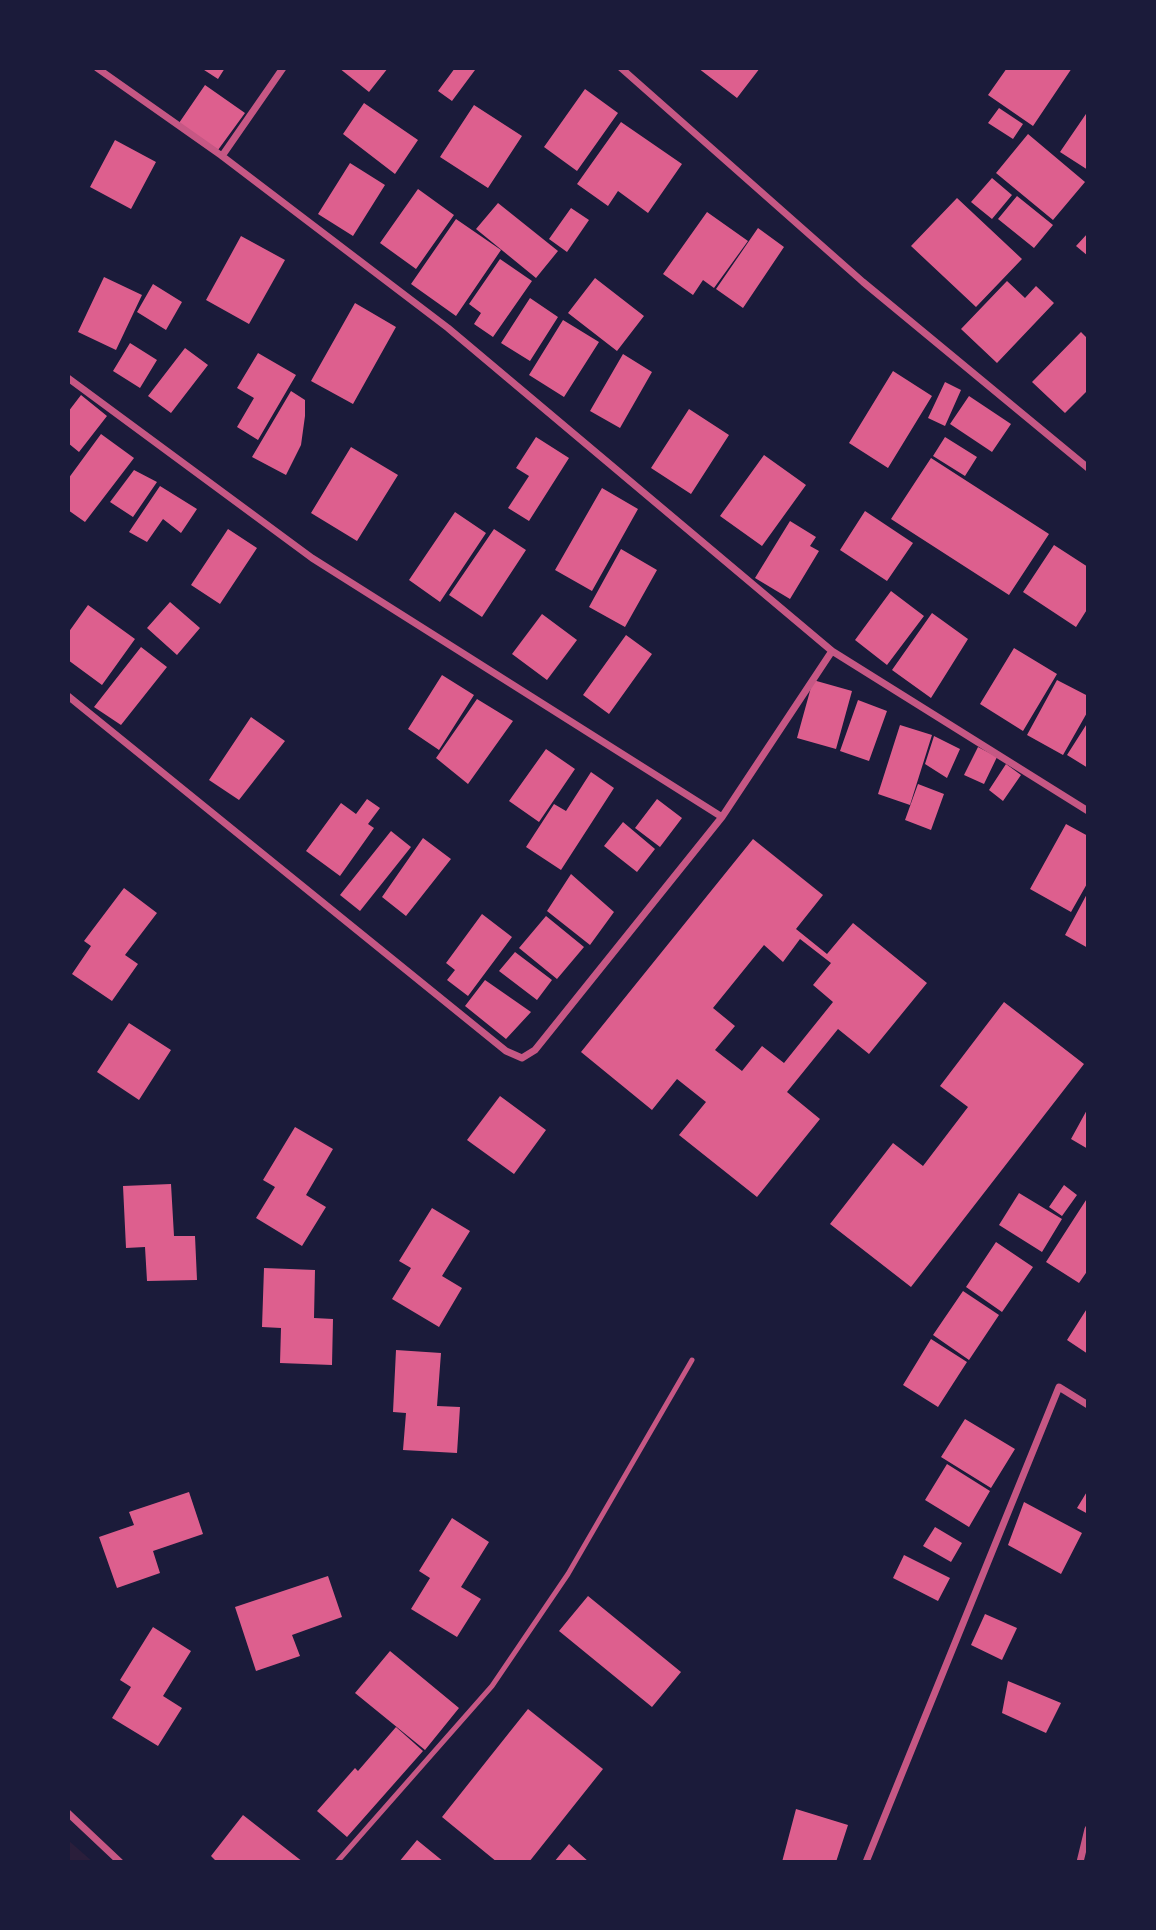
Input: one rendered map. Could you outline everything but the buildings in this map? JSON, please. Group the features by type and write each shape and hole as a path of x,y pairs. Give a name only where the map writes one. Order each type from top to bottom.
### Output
{"street":[{"path":"97,68 222,156 448,328 832,651 1088,811"},
{"path":"222,156 283,68"},
{"path":"621,68 863,282 1088,468"},
{"path":"68,378 312,558 722,817"},
{"path":"68,696 506,1051 522,1058 535,1050 722,817 832,651"},
{"path":"866,1862 1059,1387 1088,1405"},
{"path":"68,1813 120,1862"},
{"path":"1080,1862 1088,1829"}],"lane":[{"path":"337,1862 492,1686 568,1574 692,1360"}],"shaded area":[{"path":"68,1840 93,1862 68,1862"}]}
